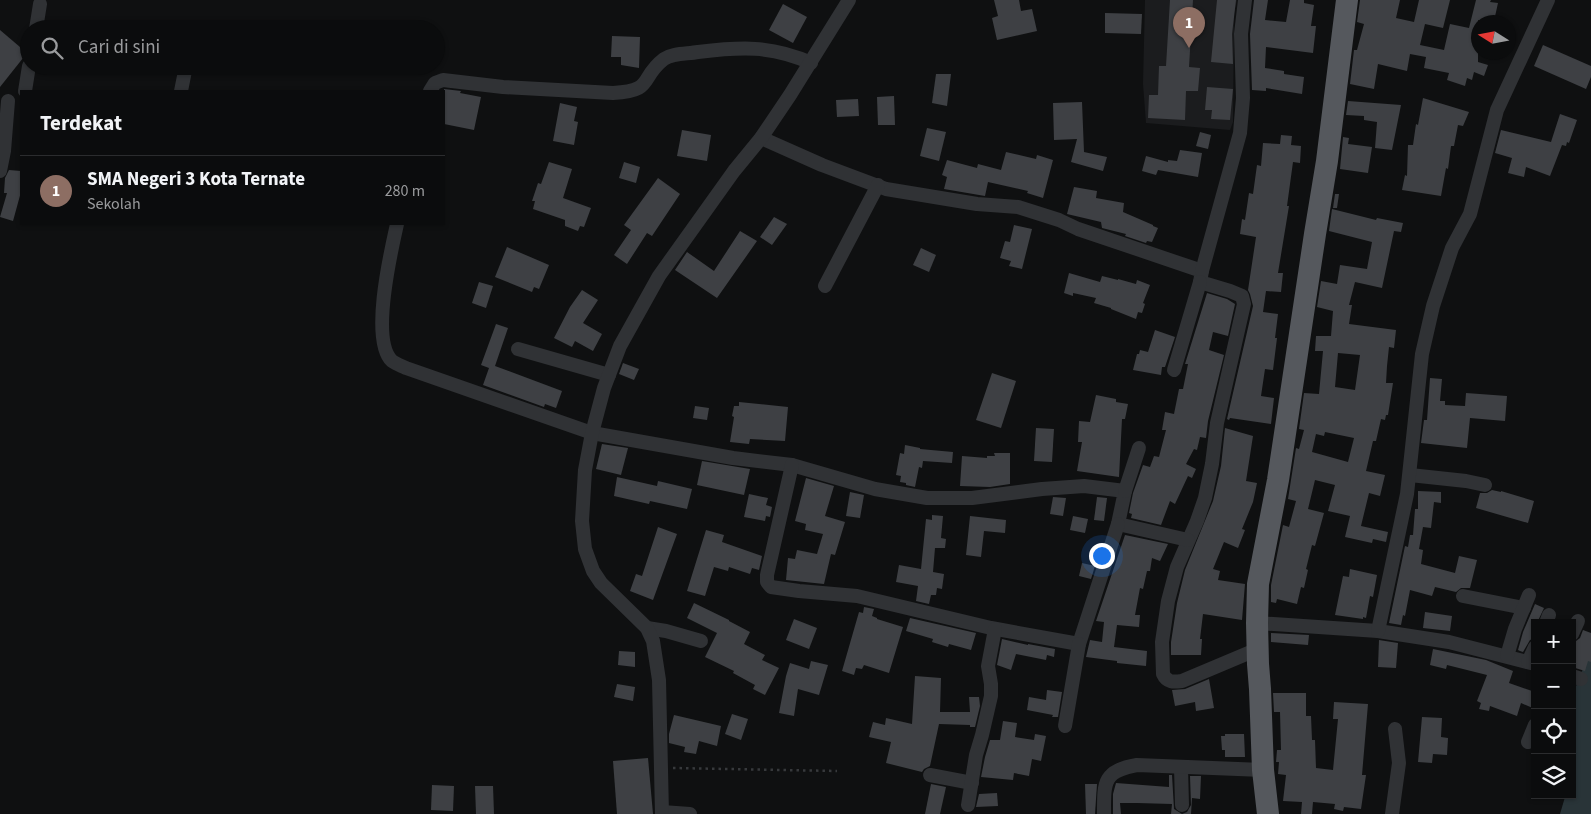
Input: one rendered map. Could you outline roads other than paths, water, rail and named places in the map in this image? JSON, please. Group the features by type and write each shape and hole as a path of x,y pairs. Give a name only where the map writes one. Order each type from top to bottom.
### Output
{"highway":[{"path":"1268,814 1263,770 1258,656 1258,584 1278,480 1314,234 1328,161 1347,0"}],"street":[{"path":"690,814 662,813 659,680 656,651 647,628 601,583 593,570 585,549 582,521 585,470 592,434 609,375 620,346 659,276 734,171 761,138 811,63 849,0"},
{"path":"1174,370 1240,133 1243,98 1242,34 1245,0"},
{"path":"1378,631 1410,475 1422,354 1433,306 1452,248 1470,214 1497,110 1548,0"},
{"path":"37,20 40,4"},
{"path":"431,90 435,83 444,80 503,87 613,93 631,92 641,88 658,65 672,55 716,50 750,48 770,50 794,56 811,63"},
{"path":"25,90 28,75"},
{"path":"181,90 184,75"},
{"path":"0,171 10,102"},
{"path":"761,138 822,166 886,189 977,204 1018,207 1201,277 1244,298 1217,422 1212,464 1205,498 1177,566 1168,601 1162,642 1162,668 1164,677 1174,682 1258,656"},
{"path":"825,286 878,185"},
{"path":"397,225 384,291 383,327 385,347 392,360 406,368 592,434 733,458 792,465 875,488 926,498 972,498 1084,486 1125,491"},
{"path":"518,349 609,375"},
{"path":"1065,726 1079,644 1118,524 1125,491 1139,448"},
{"path":"792,465 767,575 767,582 771,587 857,596 995,629 1079,644"},
{"path":"1410,475 1466,480 1485,485"},
{"path":"1118,524 1188,540"},
{"path":"1463,596 1527,602 1515,629 1507,656"},
{"path":"1257,623 1378,631 1449,642 1531,663"},
{"path":"647,628 666,631 701,641"},
{"path":"968,805 976,755 991,696 988,666 995,629"},
{"path":"1392,814 1399,763 1395,729"},
{"path":"1528,742 1531,735"},
{"path":"1104,814 1106,784 1108,778 1115,771 1137,765 1263,770"},
{"path":"1181,767 1182,805"},
{"path":"930,775 972,783"}],"place":[{"name":"SMA Negeri 3 Kota Ternate","path":"1189,48"}]}
